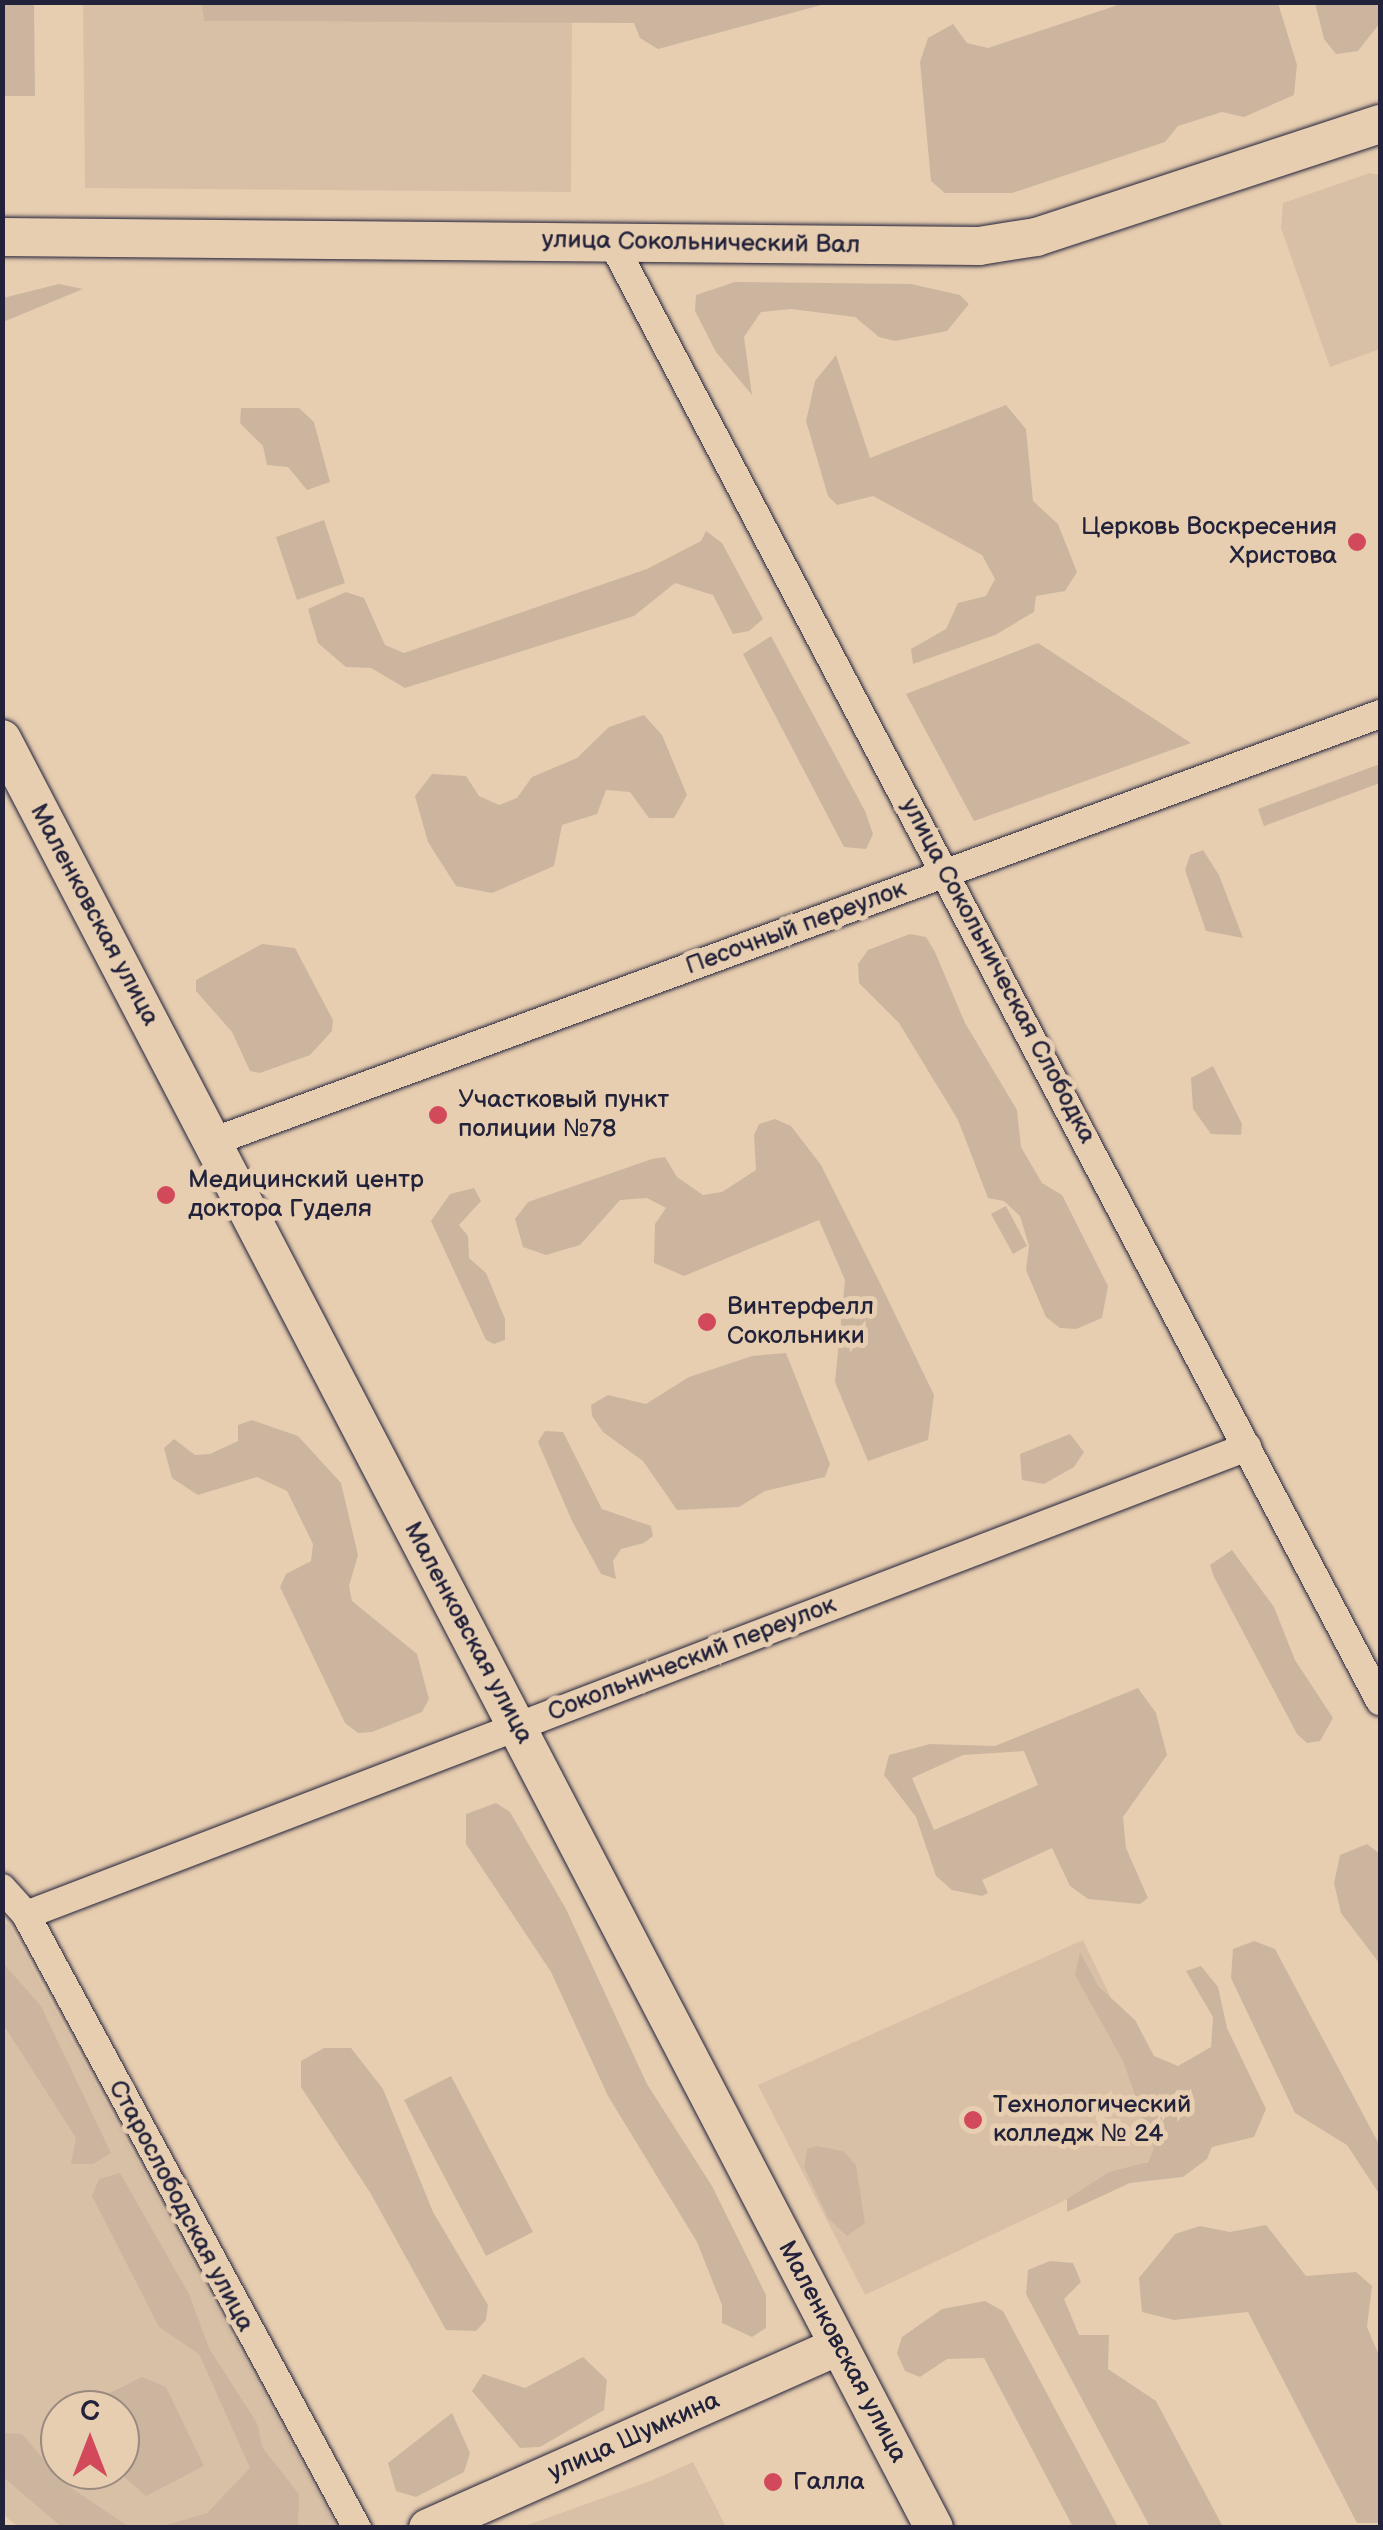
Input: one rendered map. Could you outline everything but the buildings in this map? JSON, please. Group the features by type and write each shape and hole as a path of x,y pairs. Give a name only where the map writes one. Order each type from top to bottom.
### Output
{"street":[{"name":"улица Сокольнический Вал","path":"2,237 1009,243 1380,124"},
{"name":"улица Сокольническая Слободка","path":"612,242 1377,1690"},
{"name":"Песочный переулок","path":"212,1142 1380,714"},
{"name":"Маленковская улица","path":"2,740 934,2528"},
{"name":"Сокольнический переулок","path":"26,1916 1247,1447"},
{"name":"Старослободская улица","path":"2,1888 26,1916 356,2528"},
{"name":"улица Шумкина","path":"428,2528 839,2346"}],"shaded area":[{"path":"201,2 829,3 658,49 640,38 634,23 204,21"},
{"path":"2,3 34,3 35,96 3,96"},
{"path":"83,3 201,3 204,21 572,22 571,192 85,188"},
{"path":"1124,3 1278,3 1297,65 1294,95 1244,117 1222,112 1178,126 1165,142 1012,193 945,193 931,181 920,62 928,38 953,24 967,43 988,48"},
{"path":"1315,3 1380,3 1380,23 1358,51 1336,54 1324,39"},
{"path":"1370,173 1380,175 1380,349 1330,367 1281,228 1283,203"},
{"path":"735,282 911,284 960,295 969,304 947,331 895,341 879,337 855,317 791,309 761,312 744,337 752,395 716,352 695,311 696,295"},
{"path":"59,284 83,289 3,322 3,298"},
{"path":"836,355 870,458 1006,405 1026,429 1033,501 1058,524 1077,572 1065,591 1036,596 1034,612 995,635 913,664 911,649 946,629 958,603 986,596 995,579 982,555 873,496 837,505 828,496 806,421 815,381"},
{"path":"241,408 299,408 314,422 330,482 307,490 288,467 267,465 263,446 240,423"},
{"path":"324,520 345,583 297,600 276,537"},
{"path":"706,531 722,543 763,619 749,631 733,634 713,595 675,583 634,616 405,688 371,668 346,667 318,643 308,609 346,592 364,598 385,645 404,653 647,569 701,541"},
{"path":"771,636 865,811 873,834 866,849 844,847 743,654"},
{"path":"1038,643 1191,743 974,821 906,694"},
{"path":"644,715 662,735 687,795 674,818 649,818 630,792 606,790 597,814 562,825 554,866 492,893 456,886 428,842 415,796 432,774 466,776 479,796 499,805 517,798 532,777 577,758 609,727"},
{"path":"1380,764 1380,783 1264,826 1258,809"},
{"path":"1203,850 1219,875 1243,938 1206,931 1185,870 1190,855"},
{"path":"910,934 926,937 935,952 965,1023 1017,1110 1021,1147 1042,1183 1062,1195 1108,1286 1102,1318 1076,1329 1060,1328 1046,1317 1026,1270 1029,1246 1020,1216 1004,1201 988,1198 958,1120 899,1023 859,983 858,964 868,950"},
{"path":"262,944 295,948 333,1020 332,1031 310,1055 260,1073 250,1071 232,1032 196,991 196,980"},
{"path":"1213,1066 1242,1124 1241,1135 1211,1134 1193,1109 1191,1078"},
{"path":"775,1119 791,1126 821,1165 934,1395 928,1440 868,1461 835,1382 845,1280 819,1220 684,1276 654,1263 655,1224 666,1208 647,1198 620,1200 580,1245 546,1255 523,1247 515,1219 528,1202 652,1159 665,1157 677,1177 703,1195 722,1192 756,1170 754,1135 759,1124"},
{"path":"474,1188 481,1201 459,1225 468,1236 469,1258 486,1273 505,1319 505,1340 494,1344 486,1340 431,1221 450,1194"},
{"path":"1006,1206 1027,1246 1013,1254 991,1214"},
{"path":"786,1353 830,1464 825,1477 765,1491 739,1507 677,1510 643,1461 603,1432 592,1416 591,1405 608,1395 646,1404 689,1377 752,1356"},
{"path":"252,1420 298,1436 341,1483 358,1555 349,1586 352,1601 417,1654 429,1699 422,1712 372,1732 358,1733 345,1723 280,1587 286,1574 311,1561 313,1544 287,1491 257,1477 198,1495 172,1478 164,1448 174,1439 195,1455 210,1454 238,1441 238,1425"},
{"path":"545,1431 563,1432 602,1509 651,1526 653,1536 644,1543 621,1549 613,1561 616,1579 601,1574 572,1521 538,1442"},
{"path":"1070,1434 1084,1452 1074,1467 1044,1484 1022,1480 1020,1454"},
{"path":"1232,1550 1274,1607 1295,1660 1333,1718 1320,1741 1307,1743 1297,1734 1214,1577 1210,1565"},
{"path":"1138,1688 1156,1713 1167,1755 1123,1817 1126,1848 1148,1898 1140,1904 1088,1899 1070,1886 1052,1848 982,1880 988,1893 982,1896 952,1890 936,1876 916,1817 884,1775 889,1755 930,1744 995,1746","holes":["1024,1751 1038,1785 934,1830 912,1778 963,1755"]},
{"path":"496,1803 510,1812 566,1909 647,2084 712,2186 766,2295 766,2328 752,2337 722,2323 722,2305 697,2242 608,2096 551,1972 466,1844 466,1814"},
{"path":"1367,1844 1380,1854 1380,1964 1341,1913 1334,1883 1340,1855"},
{"path":"2,1921 9,1925 336,2527 19,2528 3,2514"},
{"name":"Технологический колледж № 24","path":"1083,1940 1182,2145 865,2295 758,2085"},
{"path":"1254,1941 1275,1949 1380,2146 1380,2195 1347,2145 1295,2113 1231,1978 1233,1949"},
{"path":"1080,1952 1098,1986 1135,2020 1154,2056 1178,2066 1211,2047 1213,2017 1186,1971 1201,1966 1218,1987 1227,2028 1266,2109 1254,2137 1212,2147 1207,2159 1183,2177 1130,2183 1067,2212 1067,2199 1109,2172 1148,2162 1154,2148 1123,2061 1075,1975"},
{"path":"2,1962 41,2006 111,2153 93,2164 71,2164 76,2138 3,2024"},
{"path":"324,2048 351,2048 383,2089 433,2212 488,2305 486,2320 476,2331 446,2330 371,2194 301,2087 301,2061"},
{"path":"451,2076 533,2232 486,2256 404,2100"},
{"path":"816,2146 843,2151 856,2165 865,2223 847,2236 828,2218 804,2167 807,2149"},
{"path":"120,2173 189,2294 209,2348 258,2425 262,2447 299,2494 298,2527 160,2527 207,2513 250,2468 199,2354 159,2327 92,2196 99,2179"},
{"path":"1266,2225 1306,2276 1356,2272 1372,2286 1367,2327 1380,2358 1380,2523 1357,2523 1248,2312 1174,2320 1142,2312 1139,2278 1175,2234 1200,2226 1230,2232"},
{"path":"1050,2261 1073,2263 1081,2282 1064,2299 1079,2335 1109,2335 1108,2369 1156,2401 1223,2527 1150,2527 1026,2294 1028,2270"},
{"path":"985,2301 1003,2311 1118,2527 1073,2527 984,2358 947,2359 920,2377 905,2371 897,2353 902,2337 942,2309"},
{"path":"583,2357 607,2380 604,2410 540,2447 520,2448 472,2391 483,2374 525,2388"},
{"path":"142,2377 166,2387 204,2466 146,2496 139,2490 140,2390 116,2390"},
{"path":"452,2413 470,2453 464,2472 416,2497 396,2491 388,2463"},
{"path":"3,2433 22,2434 40,2455 40,2490 74,2490 129,2527 62,2527 3,2477"},
{"path":"693,2462 726,2527 522,2527 653,2480"}],"place":[{"name":"Церковь Воскресения Христова","path":"1357,542"},
{"name":"Участковый пункт полиции №78","path":"438,1115"},
{"name":"Медицинский центр доктора Гуделя","path":"166,1195"},
{"name":"Винтерфелл Сокольники","path":"707,1322"},
{"name":"Технологический колледж № 24","path":"973,2120"},
{"name":"Галла","path":"773,2482"}]}
